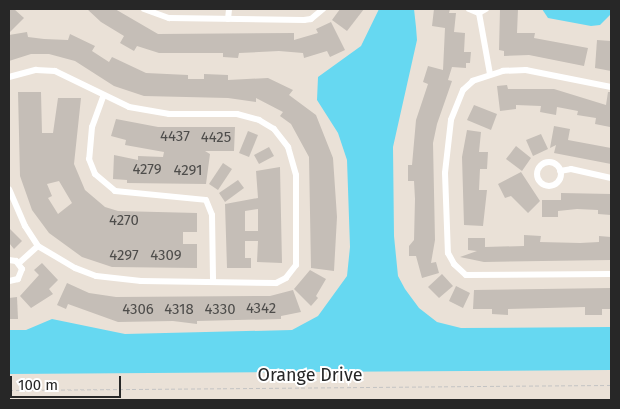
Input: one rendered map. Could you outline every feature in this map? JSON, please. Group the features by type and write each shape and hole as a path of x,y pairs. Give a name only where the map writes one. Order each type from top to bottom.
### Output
{"street":[{"path":"144,9 169,18 304,20 311,19 323,9"},
{"path":"228,19 229,9"},
{"path":"469,9 479,13"},
{"path":"479,13 486,9"},
{"path":"479,13 490,74"},
{"path":"9,77 36,70 55,71 103,97 146,112 249,116 260,120 284,138 296,175 296,265 286,278 276,282 142,281 96,276 75,268 38,246 25,226 9,189"},
{"path":"611,87 526,70 490,74 472,81 463,90 451,120 445,173 450,259 466,275 611,274"},
{"path":"103,97 90,141 89,159 95,174 115,192 206,200 212,215 213,282"},
{"path":"560,171 571,169 611,178"},
{"path":"19,263 38,246"},
{"path":"9,260 19,263"},
{"path":"9,281 20,276 19,263"}],"path":[{"name":"Orange Drive","path":"9,390 611,385"}],"water":[{"path":"379,9 414,9 416,27 417,40 393,147 394,236 398,276 405,289 419,308 437,322 461,328 611,327 611,370 9,374 9,330 26,330 52,319 125,334 292,330 318,316 347,276 350,247 347,160 338,133 317,100 318,77 361,46"},
{"path":"542,9 611,9 611,14 600,25 591,26 548,18"}],"building":[{"path":"9,9 14,9 24,18 9,33"},
{"path":"87,9 115,9 158,34 294,33 294,40 318,33 316,29 331,22 345,50 330,57 327,51 304,58 303,53 279,51 239,53 238,58 223,57 223,53 159,53 137,46 134,51 120,43 124,36 101,22"},
{"path":"340,9 364,9 347,31 332,20"},
{"path":"434,9 450,9 449,13 456,13 454,32 465,33 464,52 471,52 470,63 466,63 466,68 452,67 448,80 452,81 437,124 433,143 435,240 431,263 436,262 439,273 422,278 416,256 409,256 409,246 414,240 415,199 414,181 408,181 408,165 412,165 416,120 428,84 423,82 428,66 443,70 445,28 432,26"},
{"path":"500,9 518,9 517,33 535,33 534,38 588,48 584,66 529,55 504,56 504,51 499,50"},
{"path":"27,32 28,37 44,39 68,40 70,34 95,46 92,51 109,62 112,57 146,73 188,75 188,79 204,79 204,74 228,75 228,80 268,78 293,90 289,95 316,115 333,158 337,217 334,271 311,268 309,157 291,124 280,116 283,112 256,98 256,102 228,98 144,96 114,86 75,61 49,54 31,54 9,61 9,35"},
{"path":"597,40 611,41 611,71 595,68"},
{"path":"507,85 508,89 554,89 606,105 608,92 611,92 610,127 595,124 596,118 577,115 578,111 557,107 556,115 540,112 541,106 516,105 516,109 500,111 497,86"},
{"path":"18,92 41,92 42,133 53,133 58,98 81,98 74,164 85,190 105,207 118,211 197,213 197,232 183,232 183,244 197,244 197,268 112,267 82,257 49,233 32,210 20,176","holes":["59,181 72,203 58,214 48,198 52,196 47,184"]},
{"path":"474,105 497,114 491,130 467,120"},
{"path":"116,119 158,127 235,127 234,151 205,151 210,154 206,184 127,183 127,180 113,179 114,155 138,160 138,156 163,157 164,152 125,145 126,140 111,136"},
{"path":"554,126 570,129 568,140 611,148 611,164 554,153 556,145 550,148"},
{"path":"467,130 481,132 479,152 488,152 487,169 480,169 479,190 487,190 483,226 464,225 462,157"},
{"path":"248,131 258,135 249,157 239,153"},
{"path":"541,134 548,149 533,156 526,140"},
{"path":"516,146 531,158 522,171 506,159"},
{"path":"269,147 274,156 259,164 254,155"},
{"path":"223,163 232,169 218,190 209,184"},
{"path":"280,167 282,263 257,262 258,241 245,241 245,258 251,258 251,268 227,268 225,204 258,198 256,171","holes":["258,209 258,231 245,231 245,211"]},
{"path":"521,172 540,201 528,213 511,196 505,198 498,184"},
{"path":"238,180 244,188 225,202 219,193"},
{"path":"561,193 611,194 611,215 598,214 598,210 577,209 558,211 558,217 542,217 542,200 561,200"},
{"path":"9,228 22,241 14,249 9,243"},
{"path":"524,235 541,236 540,242 580,243 599,242 599,236 611,237 611,260 484,262 460,257 477,251 468,250 468,238 485,238 485,247 524,246"},
{"path":"42,263 58,280 49,289 53,294 31,308 20,296 39,275 34,270"},
{"path":"310,270 326,279 316,296 318,298 311,306 294,289"},
{"path":"442,274 453,286 439,298 428,287"},
{"path":"67,283 89,293 116,297 270,296 293,290 301,312 281,316 281,319 197,321 197,324 173,321 118,322 68,304 66,309 57,305"},
{"path":"456,286 470,293 463,308 449,301"},
{"path":"611,288 611,309 602,309 602,315 585,315 585,307 508,309 508,315 492,314 492,309 473,309 474,290"},
{"path":"17,297 18,319 9,319 9,298"}]}
